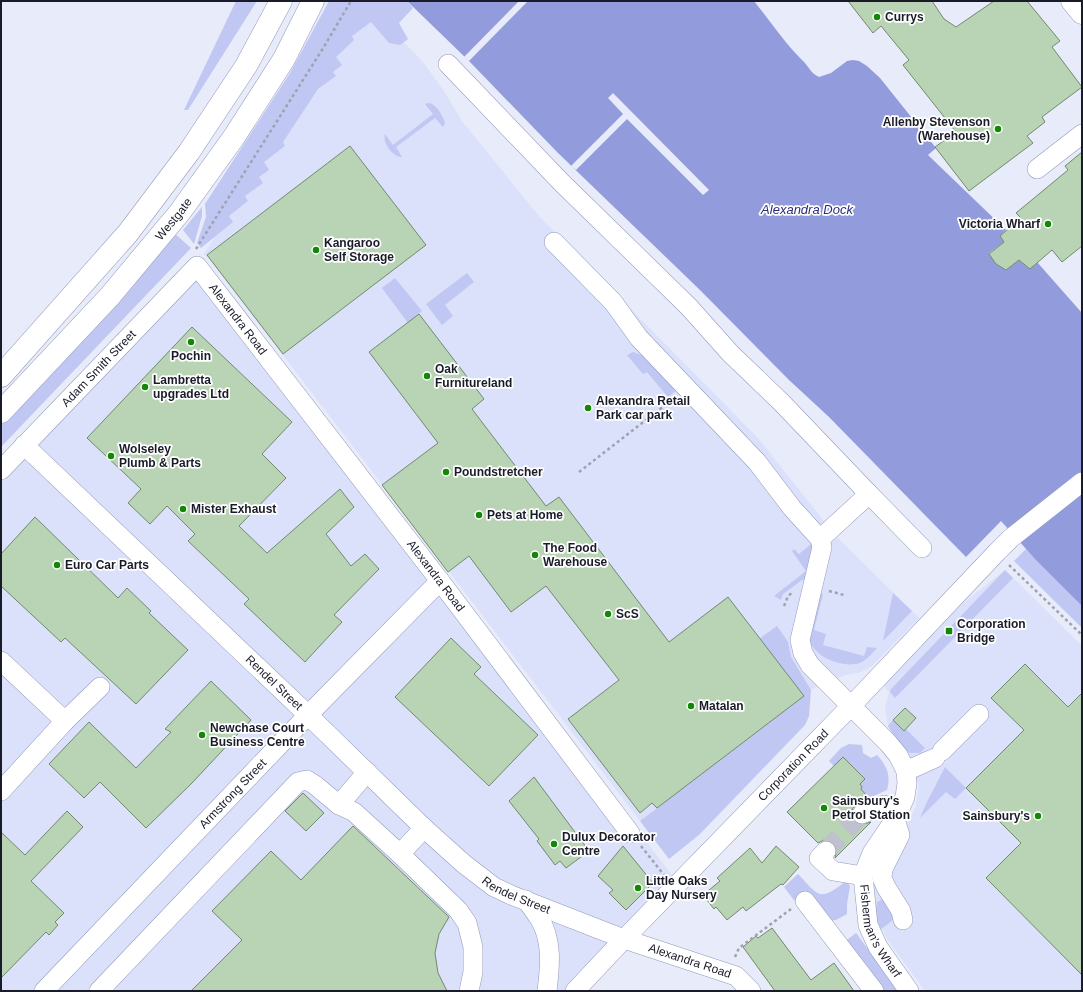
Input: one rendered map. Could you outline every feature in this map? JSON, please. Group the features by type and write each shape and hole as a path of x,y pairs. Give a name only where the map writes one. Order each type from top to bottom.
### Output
{"highway":[{"path":"3,373 128,233 189,152 246,66 281,1"},
{"name":"Westgate","path":"1,412 110,296 180,212 234,137 284,59 314,1"},
{"path":"1072,1 1082,13"}],"street":[{"path":"448,64 562,183 689,307 730,353 782,403 922,548"},
{"path":"1037,169 1082,134"},
{"path":"554,242 613,302 639,338 685,388 757,462 792,508 820,539 869,494"},
{"name":"Adam Smith Street","path":"1,470 197,266"},
{"name":"Alexandra Road","path":"197,266 440,581 630,833"},
{"name":"Rendel Street","path":"24,445 308,715 424,828 464,864 494,887 511,895 624,938"},
{"name":"Corporation Road","path":"575,991 673,887 851,706 997,552 1012,538 1082,482"},
{"name":"Fisherman's Wharf","path":"820,539 822,547 800,640 803,654 810,665 888,743 898,755 906,771 907,783 905,797 897,814 872,853 863,876 868,925 878,947 909,991"},
{"name":"Armstrong Street","path":"44,991 308,715 440,581"},
{"path":"1,661 66,721"},
{"path":"1,791 100,687"},
{"path":"906,771 939,754 979,714"},
{"path":"339,805 367,772"},
{"path":"99,991 298,782 307,780 316,785 339,805 354,812 458,910 467,923 473,947 473,972 469,991"},
{"path":"862,814 884,805 897,814 900,835 883,869 882,878 901,911 903,920"},
{"path":"400,854 424,828"},
{"path":"826,851 819,858 833,871 863,876"},
{"path":"526,900 540,919 548,944 550,971 547,991"},
{"path":"805,901 874,991"},
{"name":"Alexandra Road","path":"624,938 736,976 751,991"}],"path":[{"path":"197,266 193,254 322,50 351,1"},
{"path":"579,472 685,388"},
{"path":"997,552 1082,635"},
{"path":"630,833 673,887"},
{"path":"728,974 739,948 795,906 805,901"}],"shaded area":[{"path":"236,1 257,1 188,110 184,110"},
{"path":"329,1 407,1 413,8 399,23 408,39 400,45 389,43 371,22 352,36 354,40 336,57 342,65 333,72 336,76 318,89 283,142 285,146 264,162 269,170 259,177 263,183 245,196 248,201 229,216 233,222 201,248 197,243 206,217 205,204 290,73"},
{"path":"367,4 423,62 444,91 462,121 538,215 758,438 836,536 919,618 872,666 859,673 845,675 811,690 640,821 207,256 203,255"},
{"path":"428,103 434,105 441,114 445,123 443,127 435,118 396,147 402,157 395,155 389,149 385,141 385,134 393,145 433,114 425,104"},
{"path":"202,207 202,216 194,244 183,230"},
{"path":"173,232 191,248 1,447 1,422"},
{"path":"199,257 675,879 566,991 1,991 1,457"},
{"path":"467,273 474,282 445,305 453,316 442,325 426,304"},
{"path":"395,278 422,311 408,323 382,288"},
{"path":"633,352 642,355 678,389 668,397 647,372 643,374 627,355"},
{"path":"811,544 815,544 807,580 802,580 783,594 781,600 774,596 806,571 792,551 794,549 799,554"},
{"path":"1026,549 1082,606 1082,628 1014,561"},
{"path":"1005,570 1082,646 1082,991 925,991 887,939 873,909 874,885 879,869 906,826 916,806 919,786 913,768 888,726 885,707 889,692 873,674"},
{"path":"1005,570 1013,578 895,698 890,692 891,689"},
{"path":"820,593 823,594 814,630 826,634 823,645 864,656 867,647 877,648 863,662 851,664 829,660 819,653 808,641"},
{"path":"893,593 912,611 883,641"},
{"path":"777,626 788,642 791,657 811,690 809,716 805,725 699,835 669,859 640,821 804,696 759,639"},
{"path":"893,720 904,731 906,729 925,748 920,753 910,753 902,749 888,726"},
{"path":"849,744 862,745 863,753 871,758 877,755 886,767 889,780 887,790 869,798 861,789 862,787 860,784 865,779 843,757 834,766 829,761 841,748"},
{"path":"945,767 966,788 955,799 946,792 920,818 926,804"},
{"path":"798,874 811,888 820,894 830,892 846,881 850,886 847,914 836,920 830,921 796,903 784,887"},
{"path":"886,897 897,913 892,921 881,929 875,915 877,902"},
{"path":"856,933 899,991 881,991 844,942"}],"water":[{"name":"Alexandra Dock","path":"407,1 754,1 789,46 819,77 831,73 847,61 859,61 867,66 880,78 936,148 928,155 1006,230 1000,236 1004,242 989,253 996,264 1006,270 1019,260 1030,269 1037,262 1082,313 1082,606 1036,560 1001,521 966,557 829,417 789,380 701,291 558,153 469,61"}],"pier":[{"path":"519,1 528,1 469,61 464,57"},
{"path":"613,93 709,190 703,195 627,119 576,170 571,166 623,114 608,98"}],"building":[{"path":"848,1 932,1 944,19 956,27 994,1 1027,1 1060,41 1052,47 1082,87 1042,117 1045,122 1027,136 1033,143 969,191 935,147 956,132 903,65 909,60 881,26 873,33"},
{"name":"Kangaroo Self Storage","path":"350,146 426,245 283,354 207,255"},
{"name":"Victoria Wharf","path":"1082,152 1082,246 1062,262 1052,250 1030,269 1019,260 1006,270 996,264 989,254 1004,242 1000,236 1021,218 1016,213 1068,170 1065,166"},
{"path":"419,314 484,399 472,409 510,459 546,506 559,497 669,642 728,597 804,696 657,808 652,803 640,813 568,719 619,680 546,586 511,612 469,556 448,572 382,485 438,443 369,352"},
{"path":"192,327 292,422 262,454 286,478 239,526 267,553 340,489 354,507 326,534 351,566 365,554 379,569 334,615 342,622 305,662 244,604 249,599 188,541 195,534 167,506 150,524 128,503 141,489 87,438"},
{"path":"35,517 118,598 127,588 151,611 149,613 188,650 136,704 65,638 61,642 1,586 1,554"},
{"path":"451,638 481,667 474,674 538,735 489,786 395,697"},
{"name":"Sainsbury's","path":"1025,664 1068,707 1082,693 1082,975 986,878 1021,843 966,788 1024,730 991,698"},
{"path":"211,681 251,720 192,783 146,828 100,782 84,798 49,764 89,722 136,768 171,732 165,729"},
{"path":"905,708 916,718 904,731 893,720"},
{"name":"Sainsbury's Petrol Station","path":"843,757 865,779 860,784 862,787 861,789 866,795 853,808 851,813 852,818 860,825 871,822 835,858 837,849 833,843 824,840 818,843 787,812"},
{"path":"534,777 589,851 566,868 560,861 555,865 537,841 539,839 509,801"},
{"path":"303,793 324,813 306,831 285,811"},
{"path":"67,811 83,827 31,881 64,913 55,922 58,925 49,935 46,932 1,978 1,832 25,855"},
{"path":"353,826 449,917 439,934 435,953 438,973 447,991 191,991 242,940 212,911 271,851 301,880"},
{"path":"623,846 653,883 626,910 609,893 613,890 598,876"},
{"path":"776,846 799,867 783,885 781,884 746,911 743,907 727,920 716,907 714,909 703,895 720,881 717,878 750,848 762,863"},
{"path":"772,928 811,980 834,963 854,991 775,991 743,947 756,936 758,938"}],"tunnel":[{"path":"826,851 862,814"}],"place":[{"name":"Currys","path":"877,17"},
{"name":"Allenby Stevenson (Warehouse)","path":"998,129"},
{"name":"Victoria Wharf","path":"1048,224"},
{"name":"Kangaroo Self Storage","path":"316,250"},
{"name":"Pochin","path":"191,342"},
{"name":"Oak Furnitureland","path":"427,376"},
{"name":"Lambretta upgrades Ltd","path":"145,387"},
{"name":"Alexandra Retail Park car park","path":"588,408"},
{"name":"Wolseley Plumb & Parts","path":"111,456"},
{"name":"Poundstretcher","path":"446,472"},
{"name":"Mister Exhaust","path":"183,509"},
{"name":"Pets at Home","path":"479,515"},
{"name":"The Food Warehouse","path":"535,555"},
{"name":"Euro Car Parts","path":"57,565"},
{"name":"ScS","path":"608,614"},
{"name":"Corporation Bridge","path":"949,631"},
{"name":"Matalan","path":"691,706"},
{"name":"Newchase Court Business Centre","path":"202,735"},
{"name":"Sainsbury's Petrol Station","path":"824,808"},
{"name":"Sainsbury's","path":"1038,816"},
{"name":"Dulux Decorator Centre","path":"554,844"},
{"name":"Little Oaks Day Nursery","path":"638,888"}]}
